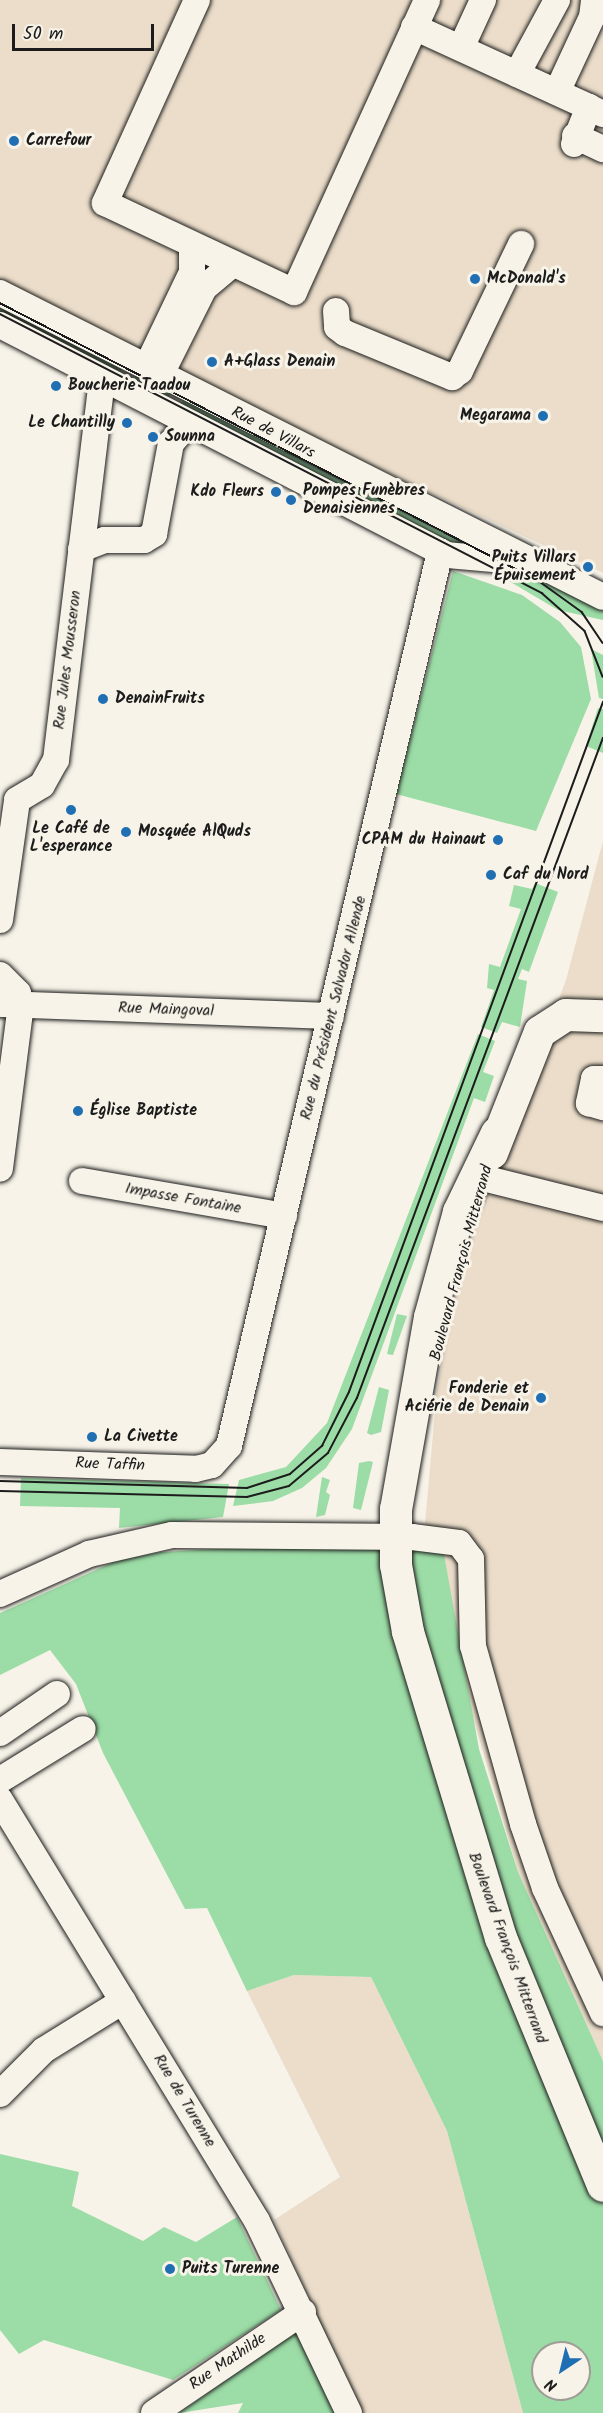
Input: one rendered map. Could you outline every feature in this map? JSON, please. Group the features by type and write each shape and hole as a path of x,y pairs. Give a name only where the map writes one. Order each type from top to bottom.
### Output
{"main road":[{"name":"Boulevard François Mitterrand","path":"603,1016 554,1019 540,1032 480,1177 454,1229 430,1317 412,1403 403,1537 431,1702 501,1938 603,2186"},
{"name":"Boulevard François Mitterrand","path":"528,1059 559,1035 603,1033"}],"street":[{"path":"196,0 105,203 294,292 427,0"},
{"path":"461,48 483,0"},
{"path":"517,74 557,0"},
{"path":"557,92 592,17 594,0"},
{"path":"414,27 596,111 575,140 603,148"},
{"path":"336,311 337,327 345,333 452,377 460,371 521,244"},
{"path":"155,368 192,272 192,245"},
{"path":"155,368 204,288 233,264"},
{"name":"Rue de Villars","path":"0,293 155,368 411,504 549,568 603,597"},
{"name":"Rue de Villars","path":"0,325 187,424 440,552 549,568"},
{"name":"Rue Jules Mousseron","path":"0,920 8,799 42,785 54,768 102,380"},
{"path":"81,549 104,540 144,540 154,534 171,443 187,424"},
{"name":"Rue du Président Salvador Allende","path":"218,1460 232,1438 440,552"},
{"path":"0,975 18,993 10,1004 0,1169"},
{"name":"Rue Maingoval","path":"10,1004 332,1016"},
{"path":"596,1105 594,1079 603,1079"},
{"path":"480,1177 603,1208"},
{"name":"Impasse Fontaine","path":"82,1181 284,1216"},
{"name":"Rue Taffin","path":"0,1462 196,1469 218,1460"},
{"path":"0,1594 89,1554 172,1535 403,1537 452,1540 471,1559 471,1629 495,1728 537,1865 594,1975 603,2013"},
{"path":"0,1733 57,1694"},
{"path":"0,1780 83,1729"},
{"name":"Rue de Turenne","path":"0,1800 257,2221 303,2312 349,2413"},
{"path":"0,2094 44,2050 123,2001"},
{"name":"Rue Mathilde","path":"154,2413 303,2312"}],"shaded area":[{"path":"0,0 603,0 603,573 277,421 0,283"},
{"path":"603,841 603,2061 518,1872 423,1546 437,1389 455,1296 489,1186 566,980"},
{"path":"294,1975 371,1977 447,2131 523,2413 361,2413 274,2220 340,2177 247,1991"}],"green space":[{"path":"0,298 126,362 116,381 0,322"},
{"path":"139,368 174,387 165,404 130,385"},
{"path":"187,392 494,551 463,550 178,409"},
{"path":"482,565 513,567 603,607 603,620 558,610"},
{"path":"453,571 522,595 560,622 581,647 591,699 536,831 396,794"},
{"path":"591,649 603,655 603,699 599,698"},
{"path":"598,708 603,709 603,753 586,746"},
{"path":"535,883 558,892 529,972 522,969 518,979 527,981 520,1027 502,1022 497,1033 481,1027 494,990 487,988 489,964 500,967 521,909 509,906 514,885 532,889"},
{"path":"478,1034 495,1041 483,1072 494,1076 485,1102 474,1098 352,1429 326,1468 302,1488 273,1501 233,1506 239,1480 286,1467 327,1423"},
{"path":"397,1314 407,1316 393,1355 387,1354"},
{"path":"379,1387 389,1390 381,1432 371,1435 367,1433"},
{"path":"373,1462 361,1510 353,1508 359,1463"},
{"path":"322,1477 330,1480 326,1492 330,1495 325,1515 316,1517"},
{"path":"21,1478 229,1484 223,1517 119,1528 120,1508 20,1506"},
{"path":"423,1546 443,1549 479,1749 518,1872 603,2061 603,2413 523,2413 447,2131 371,1977 294,1975 247,1991 207,1908 185,1909 103,1753 76,1684 50,1650 0,1675 0,1613 116,1561 161,1552 234,1548"},
{"path":"0,2154 79,2172 72,2206 143,2241 164,2227 196,2242 237,2217 281,2310 173,2380 44,2340 19,2354 0,2330"},
{"path":"318,2316 361,2413 238,2413 243,2403 179,2413"}],"tram line":[{"path":"0,303 539,581 582,612 603,643"},
{"path":"0,314 542,593 585,631 603,677"},
{"path":"0,1481 247,1488 290,1474 322,1446 349,1392 603,702"},
{"path":"0,1491 247,1497 289,1486 328,1453 357,1398 603,738"}],"place":[{"name":"Carrefour","path":"14,141"},
{"name":"McDonald's","path":"475,279"},
{"name":"A+Glass Denain","path":"212,362"},
{"name":"Boucherie Taadou","path":"56,386"},
{"name":"Megarama","path":"543,416"},
{"name":"Le Chantilly","path":"127,423"},
{"name":"Sounna","path":"153,437"},
{"name":"Kdo Fleurs","path":"276,492"},
{"name":"Pompes Funèbres Denaisiennes","path":"291,500"},
{"name":"Puits Villars Épuisement","path":"588,567"},
{"name":"DenainFruits","path":"103,699"},
{"name":"Le Café de L'esperance","path":"71,810"},
{"name":"Mosquée AlQuds","path":"126,832"},
{"name":"CPAM du Hainaut","path":"498,840"},
{"name":"Caf du Nord","path":"491,875"},
{"name":"Église Baptiste","path":"78,1111"},
{"name":"Fonderie et Aciérie de Denain","path":"541,1398"},
{"name":"La Civette","path":"92,1437"},
{"name":"Puits Turenne","path":"170,2269"}]}
